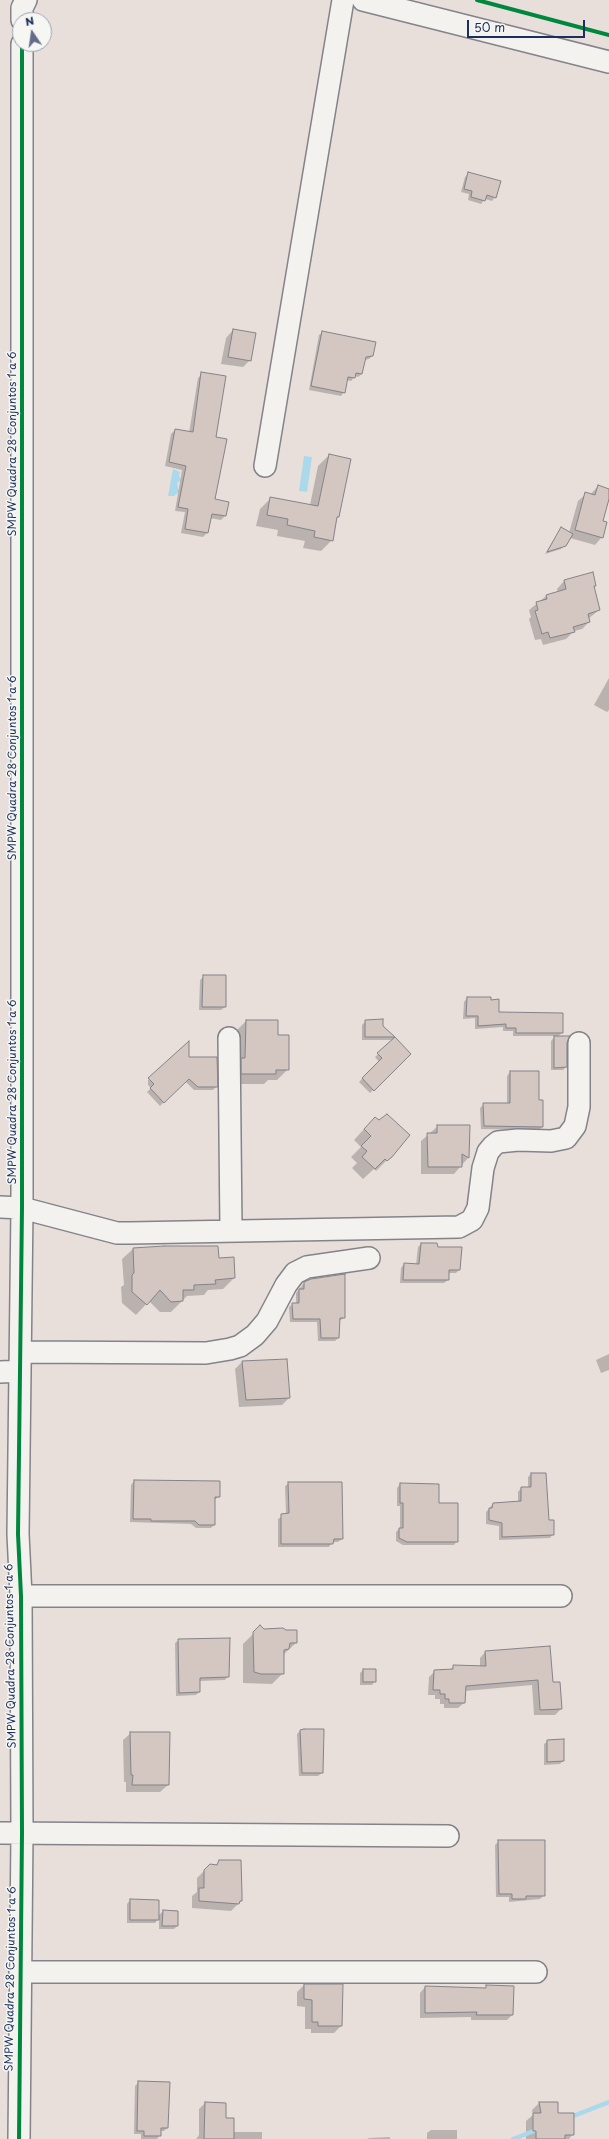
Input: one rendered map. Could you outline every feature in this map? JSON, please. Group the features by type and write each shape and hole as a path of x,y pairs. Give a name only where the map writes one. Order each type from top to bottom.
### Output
{"street":[{"path":"265,466 343,0"},
{"path":"363,0 609,62"},
{"name":"SMPW Quadra 28 Conjuntos 1 a 6","path":"19,2139 22,1833 21,1596 9,1533 14,1365 22,1208 22,52"},
{"path":"229,1038 231,1231"},
{"path":"0,1207 22,1208 116,1232 459,1227 472,1220 478,1208 488,1152 492,1146 498,1142 518,1140 551,1141 566,1138 575,1126 579,1107 579,1043"},
{"path":"14,1365 206,1353 240,1346 256,1335 267,1320 286,1284 295,1273 308,1267 369,1258"},
{"path":"21,1596 561,1596"},
{"path":"0,1833 448,1836"},
{"path":"20,1972 536,1972"}],"water":[{"path":"304,456 312,457 307,492 299,491"},
{"path":"173,469 180,472 179,476 181,480 177,483 179,492 174,496 168,496"}],"building":[{"path":"468,172 501,181 496,198 487,195 485,201 471,197 472,191 464,189"},
{"path":"233,329 256,333 251,361 228,357"},
{"path":"322,331 376,342 373,356 366,357 362,374 356,373 355,378 348,377 345,393 311,386"},
{"path":"201,372 226,376 216,437 227,439 215,499 229,502 226,516 212,514 208,533 185,529 188,509 178,507 186,466 169,462 175,429 193,432"},
{"path":"329,454 351,459 339,517 337,517 333,541 314,537 315,531 287,525 288,519 267,515 270,497 318,506"},
{"path":"598,485 609,489 609,499 603,521 607,522 603,538 575,530 585,492 595,495"},
{"path":"561,527 573,534 566,546 547,552"},
{"path":"593,572 596,586 594,586 600,610 588,614 590,622 573,627 575,632 550,638 548,632 542,634 535,611 538,610 536,602 547,599 546,595 566,589 564,580"},
{"path":"203,975 226,975 226,1007 202,1007"},
{"path":"467,997 491,997 491,1000 499,999 499,1012 563,1013 563,1033 516,1033 516,1028 506,1028 506,1024 478,1026 478,1016 466,1016"},
{"path":"383,1019 383,1026 395,1037 365,1037 365,1020"},
{"path":"246,1020 278,1020 278,1035 289,1035 289,1070 276,1070 276,1074 241,1074 241,1058 245,1058"},
{"path":"554,1036 570,1036 567,1043 567,1067 554,1068"},
{"path":"395,1037 411,1054 374,1091 362,1078 382,1058 377,1053"},
{"path":"189,1041 189,1057 217,1057 218,1087 198,1087 189,1079 164,1103 150,1088 154,1084 148,1078"},
{"path":"510,1071 539,1071 539,1100 543,1100 543,1127 484,1126 483,1103 510,1103"},
{"path":"387,1114 410,1135 392,1157 387,1161 385,1159 375,1169 362,1157 367,1151 361,1146 371,1136 364,1129 375,1117 379,1120"},
{"path":"437,1125 470,1125 469,1158 462,1154 462,1167 428,1167 427,1133 437,1133"},
{"path":"421,1243 437,1243 438,1247 462,1247 460,1270 449,1270 449,1280 403,1280 404,1263 419,1264"},
{"path":"164,1246 218,1246 219,1258 234,1257 235,1278 215,1280 216,1284 194,1285 194,1290 183,1290 183,1301 171,1302 160,1290 147,1305 132,1292 132,1275 134,1273 133,1248"},
{"path":"345,1274 345,1318 340,1318 339,1338 321,1338 320,1319 293,1319 292,1303 299,1303 299,1289 304,1289 304,1282 311,1279"},
{"path":"287,1359 290,1398 246,1400 242,1361"},
{"path":"531,1473 546,1473 549,1520 554,1520 554,1535 502,1537 502,1523 489,1520 489,1508 492,1508 493,1503 521,1501 521,1487 531,1487"},
{"path":"134,1480 220,1481 220,1497 215,1497 215,1525 199,1525 195,1521 151,1521 151,1519 133,1519"},
{"path":"288,1482 342,1482 343,1539 334,1539 333,1544 281,1544 281,1514 289,1513"},
{"path":"400,1483 439,1484 439,1503 458,1503 458,1542 407,1542 399,1538 399,1528 403,1528 403,1503 400,1503"},
{"path":"260,1625 264,1629 283,1628 286,1630 297,1630 297,1643 290,1643 289,1649 284,1650 284,1674 261,1674 254,1672 253,1632"},
{"path":"230,1638 229,1677 200,1678 200,1692 179,1693 178,1639"},
{"path":"550,1646 553,1682 560,1682 562,1709 540,1710 538,1680 466,1686 465,1703 449,1703 449,1699 445,1699 445,1694 440,1694 440,1690 433,1690 434,1670 453,1669 453,1665 486,1666 485,1651"},
{"path":"363,1669 376,1669 376,1682 363,1682"},
{"path":"324,1729 323,1773 302,1773 300,1730"},
{"path":"130,1732 170,1732 169,1785 132,1785 133,1775 131,1775"},
{"path":"564,1739 564,1761 547,1762 547,1740"},
{"path":"498,1840 545,1840 545,1896 526,1896 526,1899 512,1899 512,1894 499,1894"},
{"path":"219,1860 241,1860 242,1901 240,1901 239,1904 199,1901 199,1888 204,1888 204,1870 210,1864 217,1865"},
{"path":"130,1899 159,1900 159,1920 130,1920"},
{"path":"163,1910 178,1911 178,1926 162,1926"},
{"path":"304,1984 343,1984 342,2026 318,2026 318,2022 312,2022 312,2000 304,1999"},
{"path":"486,1985 514,1986 513,2015 476,2015 477,2012 425,2013 425,1986 486,1988"},
{"path":"138,2081 170,2082 168,2128 161,2128 161,2136 144,2136 144,2131 137,2131"},
{"path":"205,2102 226,2103 226,2118 234,2118 234,2139 204,2139"},
{"path":"539,2102 558,2102 558,2113 574,2113 574,2135 565,2135 565,2139 536,2139 536,2131 533,2131 533,2113 541,2113"}],"waterway":[{"path":"568,2118 609,2102"},
{"path":"513,2139 539,2129"}],"cycle path":[{"path":"477,0 609,35"},
{"path":"19,2139 22,1833 21,1596 18,1534 22,1208 22,52"}]}
